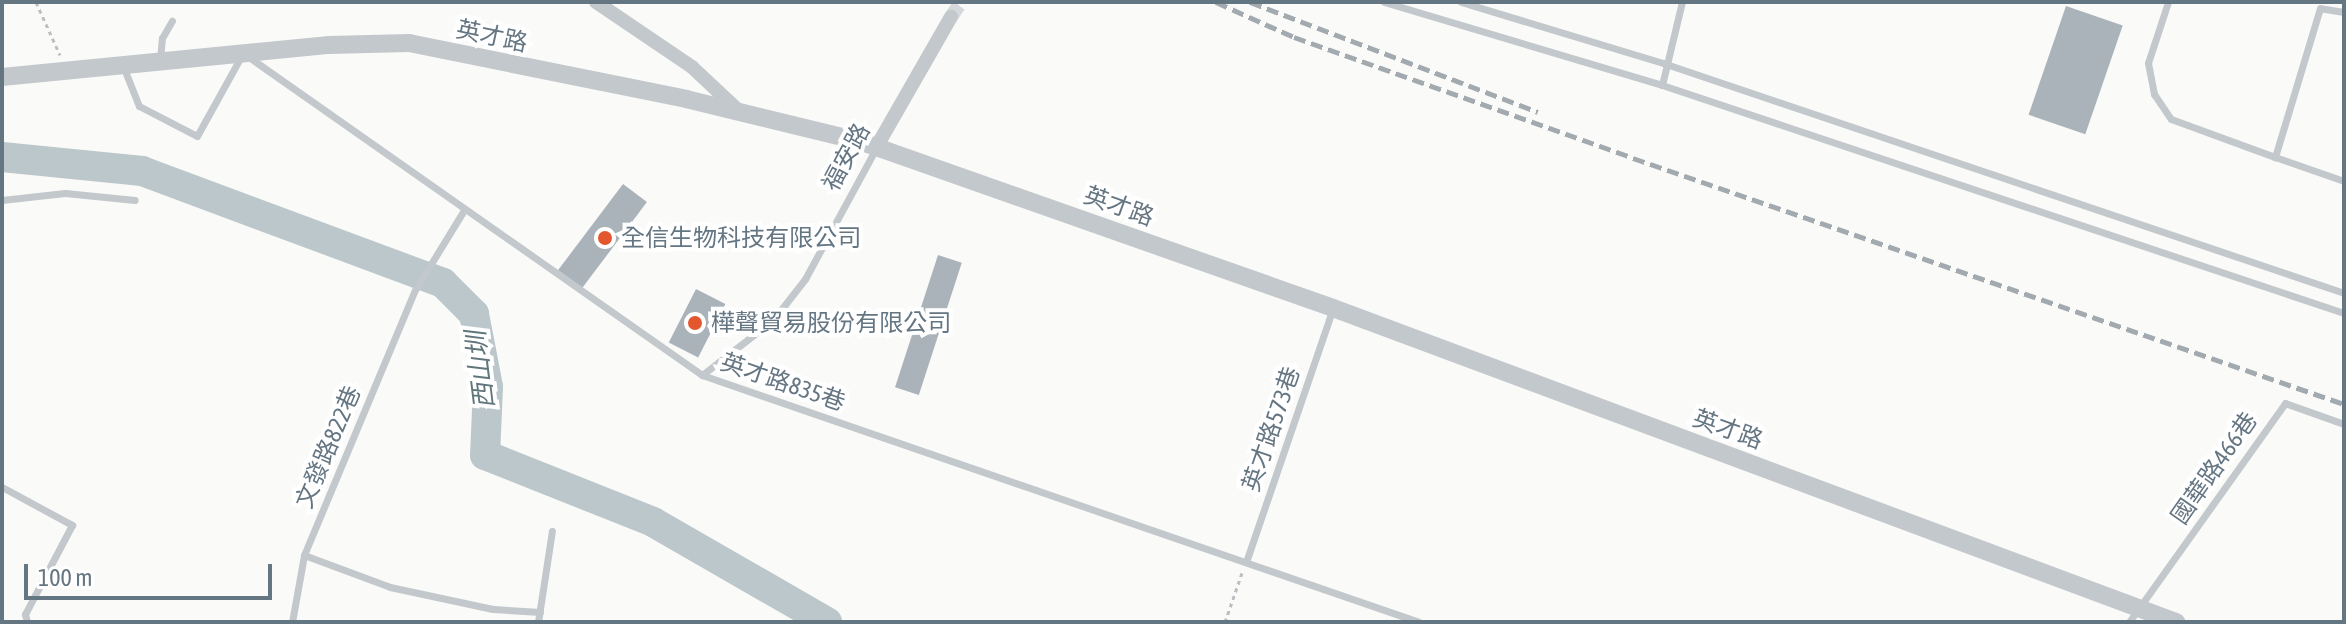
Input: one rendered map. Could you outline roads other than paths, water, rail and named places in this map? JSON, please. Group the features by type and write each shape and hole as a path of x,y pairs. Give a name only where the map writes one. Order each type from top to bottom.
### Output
{"street":[{"path":"596,2 692,67 741,113"},
{"name":"福安路","path":"877,146 951,17"},
{"name":"英才路","path":"2,77 243,53 409,43 741,113 877,146 1333,308 2176,622"}],"lane":[{"path":"1388,2 1662,85 2344,313"},
{"path":"1461,2 1663,63 2344,293"},
{"path":"1662,85 1663,63 1682,2"},
{"path":"2168,2 2148,63 2154,94 2171,119 2344,181"},
{"path":"2275,157 2320,8 2344,12"},
{"path":"160,62 162,38 172,21"},
{"path":"123,66 139,106 197,136 243,53"},
{"name":"英才路835巷","path":"243,53 702,375 1419,622"},
{"name":"福安路","path":"702,375 773,320 805,279 877,146"},
{"path":"2,200 65,193 135,200"},
{"name":"文發路822巷","path":"292,622 304,555 415,290 464,210"},
{"path":"2224,273 2229,255"},
{"name":"英才路573巷","path":"1246,562 1333,308"},
{"name":"國華路466巷","path":"2141,607 2285,403 2344,424"},
{"path":"2,487 72,525 25,614 27,622"},
{"path":"538,622 552,531"},
{"path":"304,555 390,587 493,609 540,612"},
{"path":"2129,622 2141,607"}],"waterway":[{"name":"西山圳","path":"2,157 142,171 443,283 474,314 488,387 485,455 653,522 827,622"}],"tunnel":[{"path":"951,17 961,2"}],"railway":[{"path":"1216,2 1294,37 1633,158 2344,404"},
{"path":"1250,2 1538,112"}],"place":[{"name":"全信生物科技有限公司","path":"605,238"},
{"name":"樺聲貿易股份有限公司","path":"695,323"}]}
